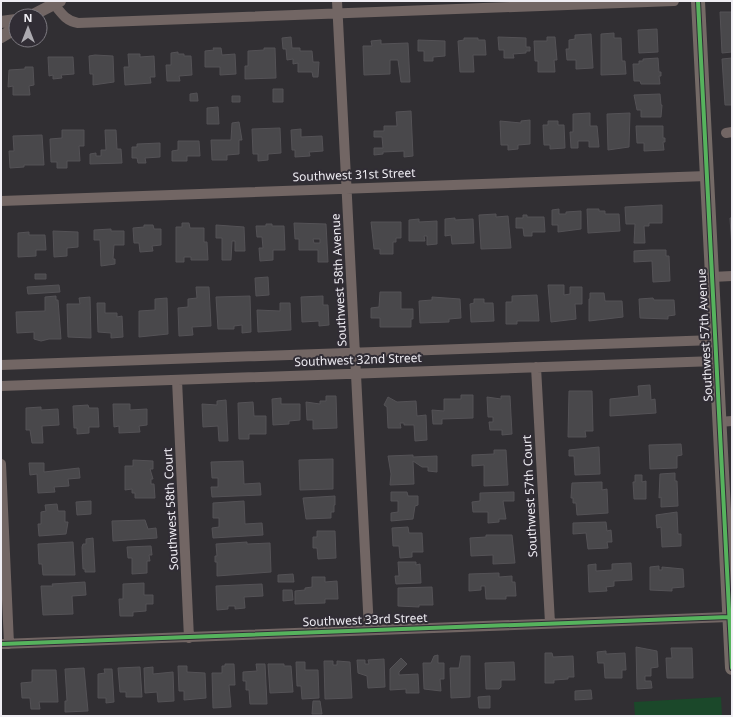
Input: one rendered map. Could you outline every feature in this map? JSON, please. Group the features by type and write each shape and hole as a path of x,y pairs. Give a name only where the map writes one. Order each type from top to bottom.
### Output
{"main road":[{"name":"Southwest 57th Avenue","path":"698,1 716,361 726,422 729,617 732,668"}],"street":[{"name":"Southwest 58th Avenue","path":"337,1 369,630"},
{"path":"46,8 57,2 65,17 78,23 338,13 519,4 674,1"},
{"name":"Southwest 31st Street","path":"1,201 707,176"},
{"path":"712,277 732,276"},
{"name":"Southwest 32nd Street","path":"1,365 715,340"},
{"name":"Southwest 32nd Street","path":"1,386 716,361"},
{"name":"Southwest 57th Court","path":"536,367 550,623"},
{"name":"Southwest 58th Court","path":"177,380 189,638"},
{"path":"1,464 5,644"},
{"name":"Southwest 33rd Street","path":"5,644 729,617"}],"green space":[{"path":"721,697 722,716 635,716 634,702"}],"building":[{"path":"720,12 732,12 732,52 722,53"},
{"path":"657,29 658,52 639,53 638,30"},
{"path":"614,33 614,38 621,38 622,61 625,61 626,74 601,75 601,34"},
{"path":"591,34 593,68 576,69 576,60 567,60 566,49 569,49 569,40 575,39 575,35"},
{"path":"291,37 292,48 300,48 300,51 312,51 313,62 319,62 318,77 313,77 312,72 298,72 298,63 293,64 293,59 287,60 286,49 283,49 282,38"},
{"path":"498,37 526,38 526,47 530,47 530,51 526,51 526,53 513,54 514,58 504,58 504,50 499,50"},
{"path":"547,37 555,37 557,60 554,60 555,72 538,72 538,61 535,61 534,41 547,41"},
{"path":"464,38 478,38 478,40 485,40 486,55 473,55 474,72 460,72 458,41 464,40"},
{"path":"381,40 381,44 408,43 410,82 401,82 398,60 390,60 390,74 364,75 363,46 372,46 371,41"},
{"path":"418,40 445,41 445,56 433,57 433,61 424,61 424,51 418,51"},
{"path":"213,48 221,48 222,55 235,54 236,74 220,75 220,67 205,67 205,51 214,50"},
{"path":"264,48 275,48 276,78 245,79 245,66 248,66 248,51 264,50"},
{"path":"178,52 178,54 184,54 184,56 191,56 192,75 179,76 180,81 167,81 166,65 171,65 171,53"},
{"path":"128,54 140,54 140,57 154,56 155,77 150,77 151,83 125,85 124,67 129,67"},
{"path":"89,56 113,56 114,82 93,85 93,74 90,74"},
{"path":"48,57 73,57 74,74 61,75 62,78 53,79 53,75 49,76"},
{"path":"658,58 659,72 661,72 661,76 659,76 660,84 641,84 640,81 634,81 633,64 639,64 639,61 643,61 643,59"},
{"path":"732,58 732,105 725,105 722,59"},
{"path":"25,67 33,67 34,85 29,86 30,95 13,95 13,86 8,87 9,70 25,69"},
{"path":"273,89 283,89 283,102 273,102"},
{"path":"197,93 198,101 190,101 190,94"},
{"path":"660,94 662,105 661,117 641,117 641,110 637,110 634,95"},
{"path":"232,96 240,96 240,102 232,102"},
{"path":"218,107 219,124 207,124 207,108"},
{"path":"411,111 413,156 404,157 404,151 383,152 383,154 374,155 374,148 383,148 382,137 374,137 374,131 384,131 384,126 397,126 396,112"},
{"path":"590,113 590,126 597,126 599,147 589,147 589,141 578,141 578,148 571,148 570,132 573,132 573,114"},
{"path":"630,113 629,147 608,150 607,114"},
{"path":"530,120 530,144 518,145 518,149 508,150 508,145 501,145 500,121 521,123 521,121"},
{"path":"548,121 558,121 558,125 564,125 565,148 550,149 550,145 544,145 543,125 548,125"},
{"path":"239,122 242,140 239,140 239,154 227,155 227,160 212,160 211,140 231,140 232,123"},
{"path":"636,126 663,126 663,138 665,138 665,142 663,142 664,150 644,151 644,143 637,143"},
{"path":"280,128 281,153 268,154 268,160 258,161 258,154 253,154 252,129"},
{"path":"301,129 301,137 322,136 323,151 309,152 310,156 295,157 295,150 292,150 291,130"},
{"path":"62,130 84,130 84,146 79,146 80,161 67,161 67,168 57,168 57,162 51,162 50,139 62,138"},
{"path":"105,130 116,130 117,149 121,149 122,163 90,164 90,154 96,153 96,156 101,156 101,150 106,150"},
{"path":"42,135 44,165 24,165 24,167 10,168 9,151 14,151 13,136"},
{"path":"178,141 199,141 200,156 187,156 187,161 172,161 172,151 178,150"},
{"path":"160,143 160,157 145,158 146,163 138,163 137,158 132,158 132,147 137,147 137,144"},
{"path":"662,205 662,223 649,223 649,226 644,226 645,243 634,243 635,224 626,224 625,207"},
{"path":"559,209 559,214 581,211 581,229 558,232 558,225 552,225 552,210"},
{"path":"587,209 599,209 599,211 605,211 605,214 619,214 620,231 588,233"},
{"path":"496,214 496,217 508,216 511,248 481,249 479,215"},
{"path":"523,215 527,215 527,217 544,217 545,232 532,232 532,236 524,236 523,228 516,228 516,218 523,218"},
{"path":"455,218 455,220 473,219 474,243 452,244 451,235 445,236 445,219"},
{"path":"730,218 732,218 732,249"},
{"path":"419,219 419,222 437,221 437,244 427,245 427,236 424,236 425,241 409,241 409,220"},
{"path":"371,222 401,222 401,238 396,238 396,242 393,242 393,254 380,254 380,249 374,249"},
{"path":"182,223 189,223 190,228 204,228 204,242 207,242 208,260 191,260 191,257 184,257 184,262 176,262 176,227 182,227"},
{"path":"294,223 326,224 328,262 318,262 318,250 299,250 299,239 295,239","holes":["313,239 320,239 320,243 314,243"]},
{"path":"266,224 272,224 272,226 284,226 285,250 273,250 273,260 260,261 259,248 263,248 262,237 257,237 256,226 266,226"},
{"path":"144,225 153,225 154,229 161,229 161,245 152,246 153,251 140,252 139,243 134,243 133,228 144,227"},
{"path":"216,225 244,227 245,251 235,251 235,241 232,241 231,260 222,260 222,238 216,238"},
{"path":"111,229 111,231 124,231 124,245 114,245 113,259 115,259 115,264 101,266 100,240 94,240 94,230"},
{"path":"53,231 78,232 78,247 67,248 67,256 54,257"},
{"path":"29,232 29,235 45,235 46,250 36,250 36,256 18,257 18,233"},
{"path":"666,250 666,256 669,256 670,281 653,282 652,261 634,262 634,251"},
{"path":"35,274 46,274 46,279 35,279"},
{"path":"268,277 269,295 256,296 255,278"},
{"path":"59,285 60,292 28,294 27,287"},
{"path":"548,285 564,285 564,295 570,294 570,287 582,287 582,304 575,304 576,319 551,322"},
{"path":"196,287 209,287 211,326 192,327 193,335 179,336 178,308 188,307 188,299 197,298"},
{"path":"380,292 401,292 401,309 413,309 411,327 380,327 380,318 371,318 371,308 379,307"},
{"path":"590,293 604,293 605,301 622,301 623,317 589,321"},
{"path":"537,295 539,321 517,321 517,324 506,324 506,302 512,302 512,296"},
{"path":"56,296 56,300 58,300 61,339 41,341 34,339 34,332 17,333 16,312 45,311 45,297"},
{"path":"250,296 251,332 242,333 242,325 234,326 234,329 218,329 216,297"},
{"path":"323,296 323,305 328,305 329,325 319,326 319,321 302,322 301,297"},
{"path":"90,297 91,338 68,337 67,304 80,304 79,298"},
{"path":"432,297 460,299 461,318 449,319 449,322 420,323 419,301 432,300"},
{"path":"167,298 168,334 139,337 139,311 155,310 155,299"},
{"path":"653,298 654,300 674,300 675,315 668,316 668,319 640,318 639,299"},
{"path":"474,299 484,299 484,303 493,303 494,321 471,322 470,304 474,303"},
{"path":"97,303 105,303 105,313 117,313 117,317 122,316 123,337 111,338 111,333 98,332"},
{"path":"280,303 290,303 291,330 258,332 257,310 280,311"},
{"path":"650,385 651,400 655,399 656,413 610,416 610,399 639,396 638,386"},
{"path":"569,391 592,391 593,431 585,431 586,437 568,437"},
{"path":"461,395 473,395 473,418 442,419 442,424 433,424 432,410 444,411 444,399 461,399"},
{"path":"326,396 336,396 337,428 313,429 313,420 307,420 306,402 320,404 320,401 326,401"},
{"path":"501,396 510,396 512,434 502,435 502,430 490,430 489,422 493,422 493,417 488,417 487,397 501,399"},
{"path":"388,397 397,402 416,401 417,416 426,415 427,440 415,441 414,425 404,425 404,423 400,423 401,428 388,428 387,407 384,405"},
{"path":"281,398 281,404 300,404 300,420 289,421 289,424 273,425 272,399"},
{"path":"226,400 228,441 219,441 218,426 203,427 202,404 217,405 217,401"},
{"path":"253,402 254,416 266,416 266,434 249,434 249,439 239,439 238,403"},
{"path":"113,404 130,404 130,410 147,409 147,425 139,426 140,432 119,433 119,426 114,427"},
{"path":"88,405 89,408 98,408 99,427 89,427 89,433 77,434 77,428 74,428 73,406"},
{"path":"41,407 41,410 58,409 59,425 42,426 43,443 32,443 30,430 26,430 26,408"},
{"path":"681,444 682,455 677,456 677,468 650,469 649,445"},
{"path":"599,447 600,474 575,475 574,456 569,456 569,450"},
{"path":"494,450 506,450 508,485 484,486 484,465 472,466 472,455 494,454"},
{"path":"413,455 413,457 437,456 437,472 428,471 428,467 422,467 413,461 414,484 390,485 391,474 388,456"},
{"path":"333,459 333,489 300,490 299,460"},
{"path":"133,460 153,461 153,469 150,469 153,479 151,479 151,484 154,484 155,498 135,498 135,493 132,493 132,489 125,490 125,466 133,466"},
{"path":"243,461 244,484 260,483 261,495 212,497 211,487 218,487 218,478 212,478 211,462"},
{"path":"29,463 44,463 44,472 79,468 80,478 68,479 69,486 54,487 55,492 38,493 37,474 30,475"},
{"path":"675,473 675,481 677,481 678,506 661,507 661,497 659,498 660,474"},
{"path":"635,475 642,475 642,482 646,481 646,499 634,499 633,482 635,482"},
{"path":"602,482 602,490 607,489 608,513 577,515 576,503 573,503 573,498 571,498 572,483"},
{"path":"391,492 407,492 408,496 418,496 418,505 415,506 413,519 391,521 391,513 398,512 398,501 391,501"},
{"path":"514,492 514,501 503,501 506,519 499,519 499,522 488,523 488,512 473,512 472,502 480,501 480,493"},
{"path":"335,496 334,512 331,512 331,518 306,519 303,498"},
{"path":"91,501 91,514 77,515 76,502"},
{"path":"244,501 245,524 262,523 263,535 213,538 212,528 219,527 219,518 213,518 213,503"},
{"path":"57,504 58,511 65,511 65,522 68,522 66,534 39,536 38,524 41,524 41,512 46,511 45,505"},
{"path":"677,512 678,534 681,534 681,546 662,547 661,527 657,528 656,515"},
{"path":"145,520 148,529 156,528 157,538 113,541 112,521"},
{"path":"606,522 607,531 611,530 612,542 607,542 608,548 588,549 586,533 573,534 573,523"},
{"path":"408,527 409,533 422,533 423,552 412,552 412,557 400,558 399,546 393,546 392,528"},
{"path":"317,531 335,531 336,558 318,559 317,548 313,548 313,537 317,537"},
{"path":"486,535 512,535 515,563 493,564 493,555 471,556 470,538 486,537"},
{"path":"93,538 95,572 85,572 85,569 83,569 82,547 83,544 86,544 86,539"},
{"path":"73,542 75,575 43,575 42,564 39,564 38,544"},
{"path":"247,542 247,544 270,543 271,572 217,576 217,562 215,562 215,556 217,556 216,544"},
{"path":"151,546 152,555 149,555 150,561 147,561 147,573 132,574 132,558 128,558 127,547"},
{"path":"398,562 416,562 416,565 420,564 421,583 396,584 395,576 399,576"},
{"path":"631,563 632,580 614,581 614,586 606,587 607,591 589,592 588,565 596,564 596,571 612,570 612,564"},
{"path":"659,566 659,570 662,570 662,567 683,569 684,587 672,588 672,591 650,590 650,567"},
{"path":"499,573 499,577 512,576 512,582 515,582 516,596 506,596 506,599 486,599 485,586 481,586 481,590 469,591 469,574"},
{"path":"293,574 294,582 278,582 278,575"},
{"path":"312,577 325,577 325,582 337,581 338,599 325,599 325,603 295,604 295,591 305,590 305,588 312,587"},
{"path":"85,582 86,595 72,596 73,614 43,615 41,586"},
{"path":"144,583 144,595 153,595 153,604 146,604 146,611 133,612 133,616 120,616 119,599 123,599 123,584"},
{"path":"262,584 263,596 244,597 245,608 235,609 235,606 228,606 228,609 217,610 216,586"},
{"path":"432,587 433,605 419,605 419,607 398,606 398,588"},
{"path":"283,590 292,590 293,600 283,601"},
{"path":"636,647 657,651 658,667 651,668 651,676 645,676 645,681 651,681 652,688 637,689"},
{"path":"671,648 692,648 693,678 667,678 666,658 672,658"},
{"path":"606,651 606,654 625,653 626,670 622,670 622,678 605,678 604,663 598,663 597,652"},
{"path":"545,653 552,653 553,657 573,656 574,677 554,680 554,683 545,683"},
{"path":"438,655 438,663 444,663 444,679 440,679 441,691 424,689 423,663 431,663 434,656"},
{"path":"461,656 470,656 470,697 451,698 450,668 459,668"},
{"path":"401,658 407,664 399,672 399,675 418,674 419,693 406,693 406,689 390,690 390,669"},
{"path":"384,659 385,687 368,688 367,676 358,673 357,660 365,660 365,664 369,664 368,660"},
{"path":"324,661 333,661 333,665 337,665 337,661 350,662 352,698 325,699"},
{"path":"296,662 305,662 305,670 318,670 319,698 302,699 301,686 297,686"},
{"path":"514,662 515,680 501,680 501,687 499,689 486,689 485,663"},
{"path":"225,664 234,664 235,685 229,685 231,707 213,708 212,673 222,673 222,666 225,666"},
{"path":"256,664 265,664 267,704 250,704 249,690 246,690 246,681 243,681 243,672 257,671"},
{"path":"268,664 284,664 284,666 291,666 293,692 270,693"},
{"path":"178,666 187,666 187,672 205,673 206,698 184,700 184,691 179,691"},
{"path":"140,667 142,697 126,697 126,692 120,692 118,668"},
{"path":"153,667 153,674 173,672 174,701 158,702 157,692 145,693 144,668"},
{"path":"84,668 88,711 65,712 65,701 67,701 65,669"},
{"path":"104,669 112,669 114,702 106,703 106,698 98,698 98,674 105,673"},
{"path":"32,670 56,670 58,702 39,702 40,709 31,709 30,698 22,698 21,683 32,682"},
{"path":"591,690 592,699 575,700 575,691"},
{"path":"490,696 490,708 479,708 478,697"},
{"path":"313,701 320,701 322,714 312,714"}],"cycle path":[{"path":"698,1 732,668"},
{"path":"1,644 729,617"}]}
